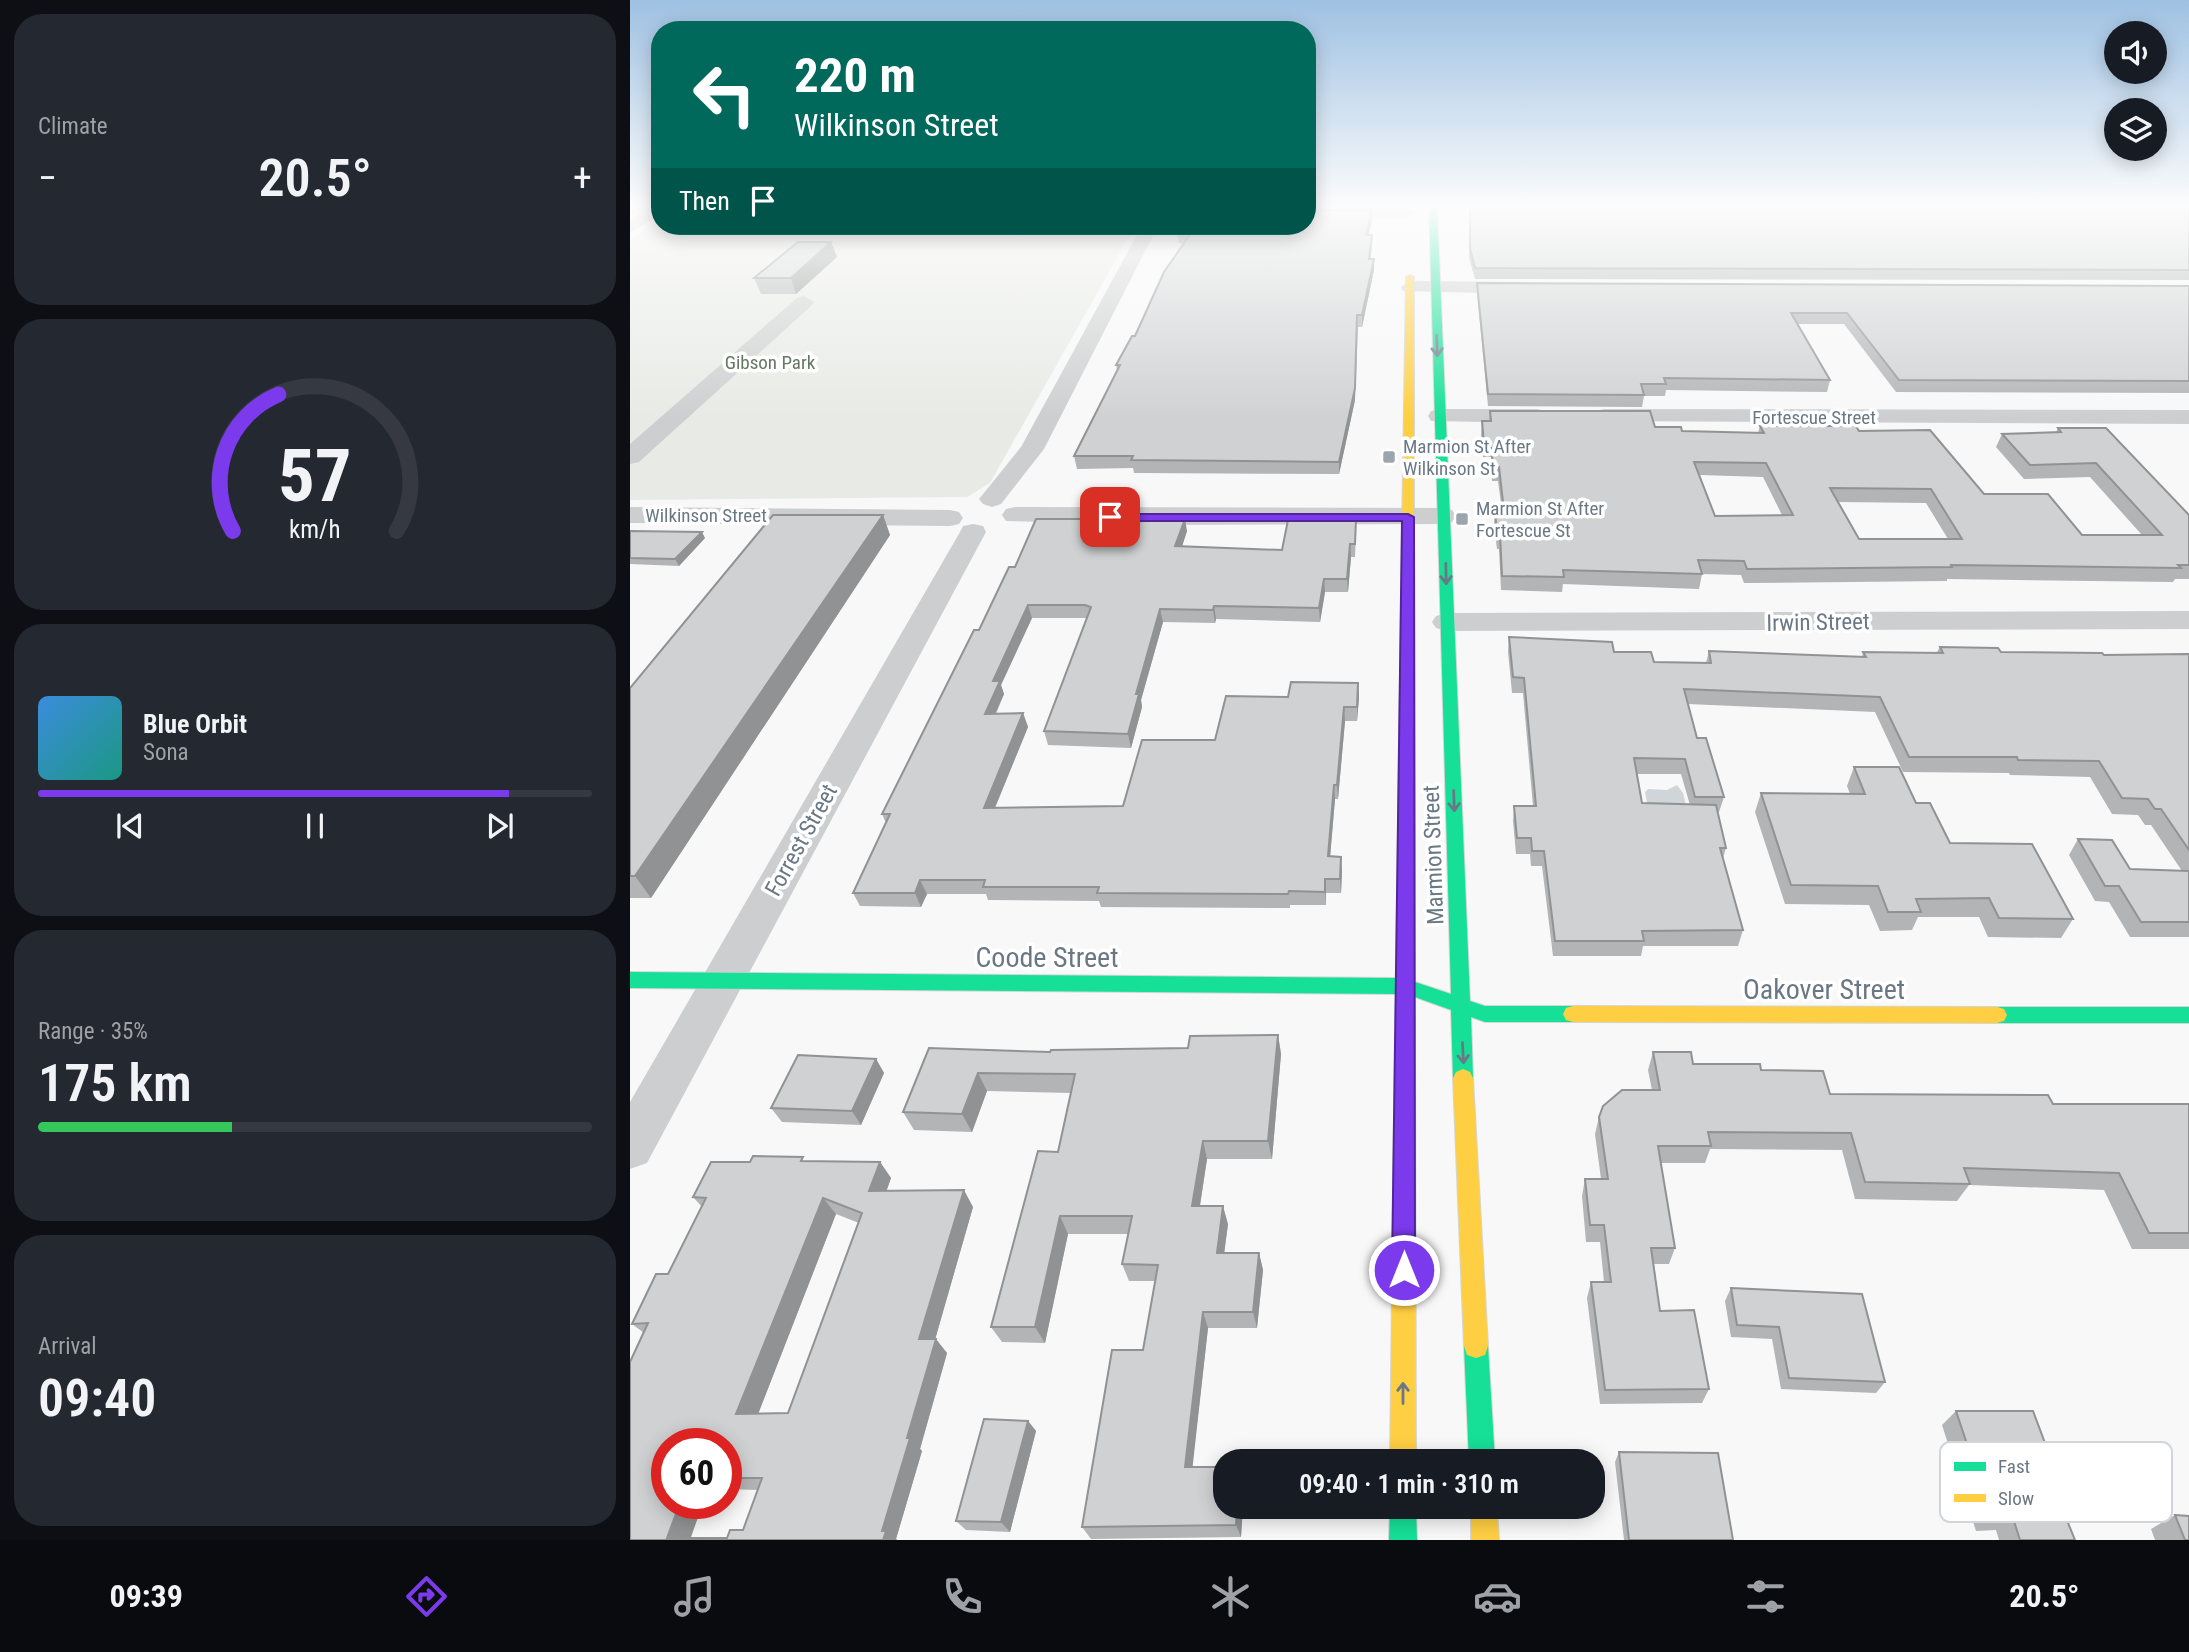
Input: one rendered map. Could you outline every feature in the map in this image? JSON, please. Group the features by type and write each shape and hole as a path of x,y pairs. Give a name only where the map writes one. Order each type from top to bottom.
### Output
{"main road":[{"name":"Marmion Street","path":"1403,1449 1410,277"},
{"name":"Marmion Street","path":"1434,277 1460,1006 1481,1449"},
{"name":"Coode Street","path":"630,979 1405,986 1460,1006"},
{"name":"Oakover Street","path":"1460,1006 1485,1014 2189,1015"},
{"path":"1403,1519 1403,1540"},
{"path":"1484,1519 1485,1540"}],"street":[{"path":"992,499 1032,449 1123,277"},
{"path":"1410,287 1546,288"},
{"path":"630,457 804,302"},
{"name":"Fortescue Street","path":"1439,416 2189,417"},
{"path":"1015,515 1013,506 992,499 964,505 961,525 995,529 1015,515 1443,516"},
{"name":"Wilkinson Street","path":"630,515 961,525"},
{"name":"Forrest Street","path":"630,1147 724,979 961,525"},
{"name":"Irwin Street","path":"1447,622 2189,620"}],"green space":[{"name":"Gibson Park","path":"630,277 1106,277 990,483 967,497 630,500"}],"shaded area":[{"path":"1677,785 1683,793 1686,805 1654,807 1647,803 1645,792 1648,789 1667,790"}],"building":[{"path":"755,277 792,277 791,278"},
{"path":"1162,277 1370,277 1362,315 1357,315 1355,388 1339,462 1131,460 1133,456 1074,456 1120,365 1116,365 1132,336 1135,336"},
{"path":"1477,283 2189,286 2189,381 1899,380 1847,313 1791,313 1830,380 1664,378 1666,384 1641,384 1644,395 1488,394"},
{"path":"1490,411 1650,411 1655,427 1681,427 1682,431 1764,433 1760,426 1856,426 1859,431 1930,430 1984,494 2048,494 2082,535 2162,535 2096,463 2030,465 2002,434 2061,432 2058,428 2106,428 2189,515 2189,565 2178,565 2181,568 1951,565 1952,567 1747,569 1744,561 1698,560 1702,574 1563,570 1564,577 1502,576 1500,534 1497,534 1495,511 1504,511 1499,467 1493,467 1491,444 1484,444 1482,421 1491,421","holes":["1694,462 1766,463 1793,515 1715,516","1830,488 1931,489 1962,539 1859,539"]},
{"path":"773,515 883,515 635,876 630,876 630,688"},
{"path":"1036,519 1185,519 1175,546 1282,550 1288,520 1356,520 1355,544 1350,544 1347,579 1324,579 1319,608 1214,606 1213,610 1160,609 1136,694 1139,694 1128,734 1044,731 1091,607 1085,605 1028,605 993,681 1000,681 985,714 1023,713 984,808 1123,806 1142,740 1215,740 1226,696 1288,697 1291,682 1358,683 1357,707 1344,707 1337,785 1334,785 1328,856 1341,857 1340,879 1325,879 1325,892 1097,893 1099,887 983,887 985,880 920,880 915,893 853,893 890,814 882,814 974,630 979,630 1009,567 1015,567"},
{"path":"630,531 702,532 675,559 630,558"},
{"path":"1509,637 1612,642 1614,652 1651,652 1654,662 1711,663 1709,651 1866,657 1863,652 1943,653 1940,647 2104,655 2189,654 2189,850 2161,809 2155,809 2148,799 2122,798 2099,761 2018,760 2017,757 1909,757 1880,697 1684,689 1697,738 1706,738 1724,797 1695,797 1685,759 1634,758 1642,803 1716,805 1726,848 1720,848 1743,930 1642,931 1644,941 1555,941 1544,851 1532,851 1531,838 1517,838 1514,806 1536,806 1524,678 1513,677"},
{"path":"1854,767 1899,767 1916,803 1930,803 1950,843 2032,844 2073,919 1999,918 1989,898 1916,899 1921,912 1888,912 1878,886 1791,885 1761,793 1865,794"},
{"path":"2078,839 2112,840 2130,869 2189,871 2189,922 2141,922 2119,886 2105,886"},
{"path":"1278,1035 1268,1141 1203,1141 1192,1206 1223,1206 1217,1253 1259,1253 1253,1312 1203,1312 1185,1467 1213,1467 1213,1519 1236,1519 1236,1525 1082,1527 1112,1350 1143,1350 1158,1265 1122,1264 1132,1216 1060,1216 1035,1327 991,1327 1038,1151 1058,1152 1075,1074 978,1073 962,1114 903,1112 929,1048 1050,1052 1188,1048 1190,1036"},
{"path":"1653,1052 1691,1052 1693,1064 1760,1064 1761,1070 1823,1071 1830,1094 2048,1095 2053,1104 2189,1104 2189,1233 2149,1233 2119,1173 1964,1168 1970,1184 1865,1182 1851,1133 1708,1132 1711,1146 1658,1146 1675,1248 1651,1248 1660,1311 1694,1310 1709,1389 1605,1390 1591,1282 1611,1282 1604,1225 1590,1225 1585,1179 1608,1179 1599,1117 1603,1106 1622,1090 1660,1090"},
{"path":"798,1055 876,1059 852,1111 771,1108"},
{"path":"753,1156 803,1157 801,1161 880,1162 869,1191 964,1190 919,1339 936,1339 882,1531 886,1531 883,1540 630,1540 630,1362 648,1323 632,1324 656,1274 668,1274 706,1198 693,1197 711,1162 750,1162","holes":["823,1198 862,1213 788,1413 736,1414"]},
{"path":"1731,1288 1862,1294 1885,1382 1789,1378 1779,1327 1737,1325"},
{"path":"1956,1411 2033,1411 2045,1442 1966,1442"},
{"path":"984,1419 1028,1421 1001,1522 956,1521"},
{"path":"1619,1452 1718,1453 1733,1540 1629,1540"},
{"path":"2175,1515 2189,1516 2189,1540 2185,1540"},
{"path":"2014,1522 2068,1522 2075,1540 2020,1540"}],"traffic: fast":[{"path":"1435,277 1463,1078"},
{"path":"1405,1040 1408,534"},
{"path":"630,980 1405,986 1485,1014 1573,1014"},
{"path":"1997,1015 2189,1015"},
{"path":"1476,1346 1481,1449"},
{"path":"1403,1519 1403,1540"}],"traffic: slow":[{"path":"1408,534 1410,277"},
{"path":"1573,1014 1997,1015"},
{"path":"1403,1449 1405,1040"},
{"path":"1463,1078 1476,1346"},
{"path":"1484,1519 1485,1540"}],"place":[{"name":"Marmion St After Wilkinson St","path":"1389,457"},
{"name":"Marmion St After Fortescue St","path":"1462,519"}],"route":[{"path":"1110,517 1408,517 1404,1270"}]}
